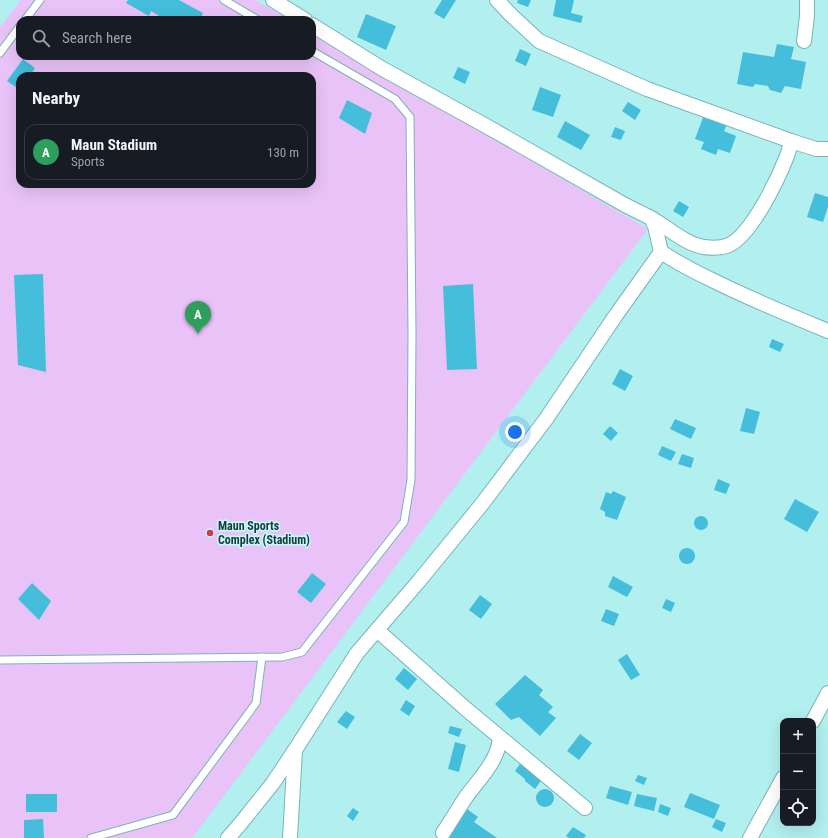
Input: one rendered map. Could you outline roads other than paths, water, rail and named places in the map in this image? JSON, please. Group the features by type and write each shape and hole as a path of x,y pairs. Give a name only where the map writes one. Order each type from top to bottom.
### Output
{"street":[{"path":"273,0 299,16"},
{"path":"497,0 539,41 647,89 791,141 824,150"},
{"path":"804,41 807,0"},
{"path":"316,27 381,68 488,126 651,218 693,244 704,247 728,245 747,230 765,203 788,155 791,141"},
{"path":"651,218 655,226 661,252 676,262 728,288 828,331"},
{"path":"228,838 242,823 273,783 357,653 419,581 477,510 546,419 612,321 661,252"},
{"path":"377,630 500,738 586,808"},
{"path":"815,718 828,693"},
{"path":"443,833 495,756 500,745 500,738"},
{"path":"290,838 295,750"},
{"path":"750,838 780,783"}],"lane":[{"path":"28,16 40,0"},
{"path":"224,0 251,16"},
{"path":"0,53 16,31"},
{"path":"0,660 282,658 302,652 404,522 411,480 412,334 410,117 395,99 316,53"},
{"path":"91,838 173,816 256,703 262,658"}],"place":[{"name":"Maun Stadium","path":"198,334"},
{"name":"Maun Sports Complex (Stadium)","path":"210,533"}]}
